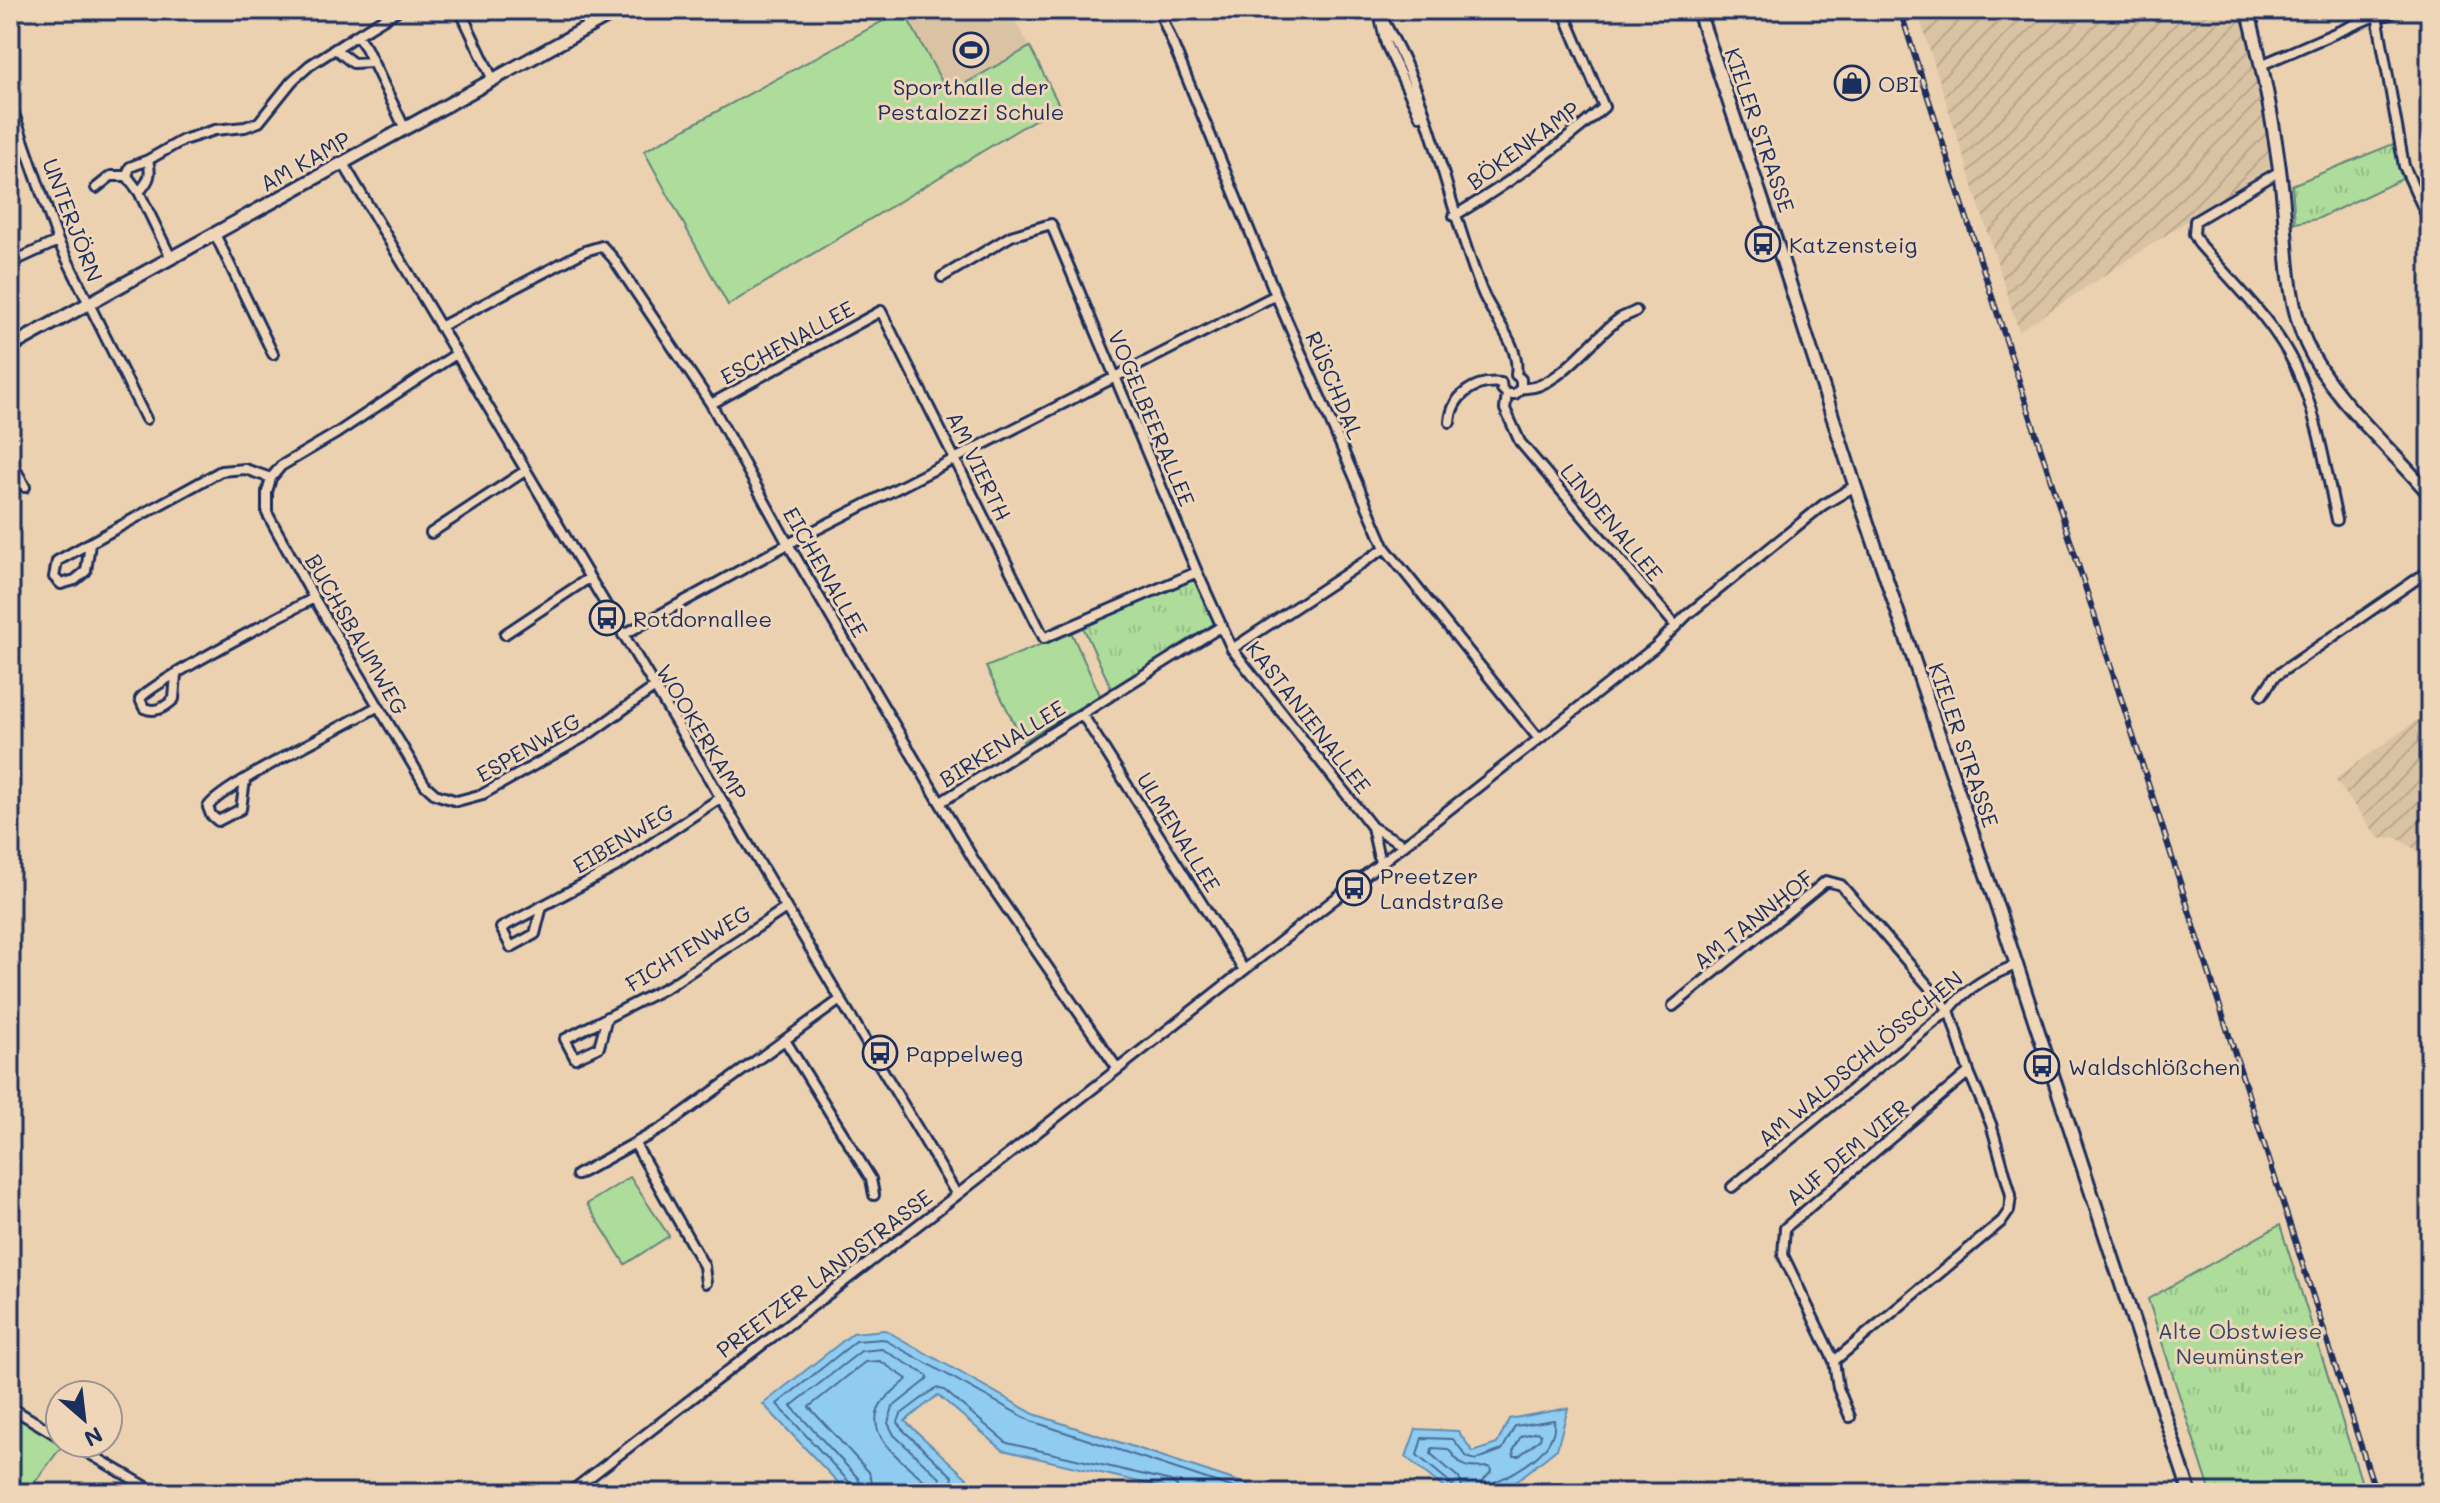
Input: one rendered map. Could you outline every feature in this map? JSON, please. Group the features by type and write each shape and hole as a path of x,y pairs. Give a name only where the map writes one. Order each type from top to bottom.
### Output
{"main road":[{"name":"AM KAMP","path":"10,347 619,10"},
{"name":"KIELER STRASSE","path":"1698,10 2190,1493"},
{"path":"2248,10 2280,171 2298,321 2307,345 2334,388 2430,495"}],"street":[{"path":"127,176 130,167 183,140 259,122 292,81 335,49 398,10"},
{"path":"460,10 493,80"},
{"name":"RÜSCHDAL","path":"1159,10 1276,295 1385,548 1539,739"},
{"path":"1378,10 1406,64 1483,296 1513,352 1516,375 1522,382 1515,394 1507,394 1501,383 1507,375 1516,375"},
{"name":"BÖKENKAMP","path":"1454,216 1504,186 1563,144 1604,107 1563,10"},
{"path":"2261,65 2377,15 2387,15 2397,10"},
{"path":"2377,15 2404,166 2430,223"},
{"path":"357,35 405,129"},
{"path":"335,49 353,63 372,62"},
{"name":"UNTERJÖRN","path":"10,102 58,241 146,419"},
{"path":"139,192 151,172 148,160"},
{"name":"WOOKERKAMP","path":"343,163 957,1195"},
{"path":"2280,171 2195,221 2194,234 2260,314 2294,364 2305,391 2337,520"},
{"path":"96,188 111,176 127,176"},
{"path":"127,176 139,192 171,258"},
{"name":"VOGELBEERALLEE","path":"942,277 1011,236 1051,224 1222,626"},
{"path":"215,234 273,354"},
{"path":"10,263 58,241"},
{"name":"EICHENALLEE","path":"440,327 585,251 602,246 613,258 711,404 788,544 975,862 1117,1068"},
{"path":"623,635 788,544 1276,295"},
{"name":"ESCHENALLEE","path":"711,404 881,311"},
{"name":"AM VIERTH","path":"881,311 1044,638 1197,572"},
{"path":"1521,388 1534,388 1556,375 1620,318 1636,311"},
{"path":"90,544 86,571 75,580 61,584 54,577 57,561 221,471 245,469 271,478 281,466 456,354"},
{"path":"1450,422 1451,407 1459,398 1488,381 1501,383"},
{"name":"LINDENALLEE","path":"1507,394 1505,409 1520,442 1676,626"},
{"path":"10,459 25,487"},
{"path":"431,533 525,471"},
{"name":"BUCHSBAUMWEG","path":"271,478 267,513 417,772"},
{"name":"PREETZER LANDSTRASSE","path":"569,1493 957,1195 1539,739 1655,647 1687,615 1823,505 1855,486"},
{"path":"1232,649 1385,548"},
{"path":"2262,695 2274,677 2430,570"},
{"path":"505,634 589,578"},
{"path":"176,674 174,699 164,708 151,711 144,708 140,699 144,693 176,674 314,598"},
{"name":"BIRKENALLEE","path":"941,802 1222,626"},
{"name":"KASTANIENALLEE","path":"1222,626 1232,649 1372,827 1404,845"},
{"name":"ESPENWEG","path":"417,772 435,794 457,801 469,799 586,736 655,687"},
{"path":"245,780 241,809 218,821 208,807 213,799 245,780 378,706"},
{"name":"ULMENALLEE","path":"1082,714 1244,970"},
{"name":"EIBENWEG","path":"542,906 535,934 511,947 501,928 542,906 621,864 720,798"},
{"name":"KASTANIENALLEE","path":"1372,827 1380,863"},
{"name":"AM TANNHOF","path":"1673,1006 1826,881 1841,885 1949,1010"},
{"name":"FICHTENWEG","path":"607,1017 599,1047 575,1058 565,1039 607,1017 669,986 786,908"},
{"name":"AM WALDSCHLÖSSCHEN","path":"1732,1187 1949,1010 1960,996 1980,982 2016,965"},
{"path":"577,1175 691,1109 840,1000"},
{"path":"1834,1361 2002,1221 2009,1211 2011,1195 1991,1124 1969,1072 1949,1010"},
{"path":"785,1040 871,1179 874,1195"},
{"name":"AUF DEM VIER","path":"1850,1417 1838,1388 1834,1361 1783,1255 1785,1228 1969,1072"},
{"path":"635,1144 704,1266 706,1283"},
{"path":"10,1407 44,1427"},
{"path":"99,1459 157,1493"}],"shaded area":[{"name":"Sporthalle der Pestalozzi Schule","path":"903,10 1009,10 1030,47 949,93"},
{"path":"1917,10 2240,10 2255,66 2273,165 2019,331"},
{"path":"2430,711 2430,858 2395,837 2379,839 2335,779"}],"green space":[{"path":"903,10 948,93 1030,47 1059,105 728,305 644,151"},
{"path":"2393,144 2402,179 2317,219 2295,223 2292,185"},
{"path":"1195,579 1215,624 1112,690 1083,627"},
{"path":"1071,632 1100,695 1023,741 986,667"},
{"path":"630,1177 669,1236 625,1264 587,1204"},
{"name":"Alte Obstwiese Neumünster","path":"2280,1225 2365,1493 2211,1493 2148,1299"},
{"path":"10,1413 44,1431 44,1459 52,1459 27,1493 10,1493"}],"water":[{"path":"885,1330 1034,1414 1273,1493 1186,1493 1003,1450 938,1395 905,1421 967,1478 954,1493 848,1493 763,1404 853,1333"},
{"path":"1568,1408 1557,1449 1514,1483 1489,1493 1450,1493 1406,1457 1416,1429 1458,1431 1473,1452 1497,1444 1509,1419"}],"railway":[{"path":"1900,10 2376,1493"}],"place":[{"name":"Sporthalle der Pestalozzi Schule","path":"971,50"},
{"name":"OBI","path":"1852,83"},
{"name":"Katzensteig","path":"1763,244"},
{"name":"Rotdornallee","path":"607,618"},
{"name":"Preetzer Landstraße","path":"1354,888"},
{"name":"Pappelweg","path":"880,1053"},
{"name":"Waldschlößchen","path":"2042,1066"}]}
